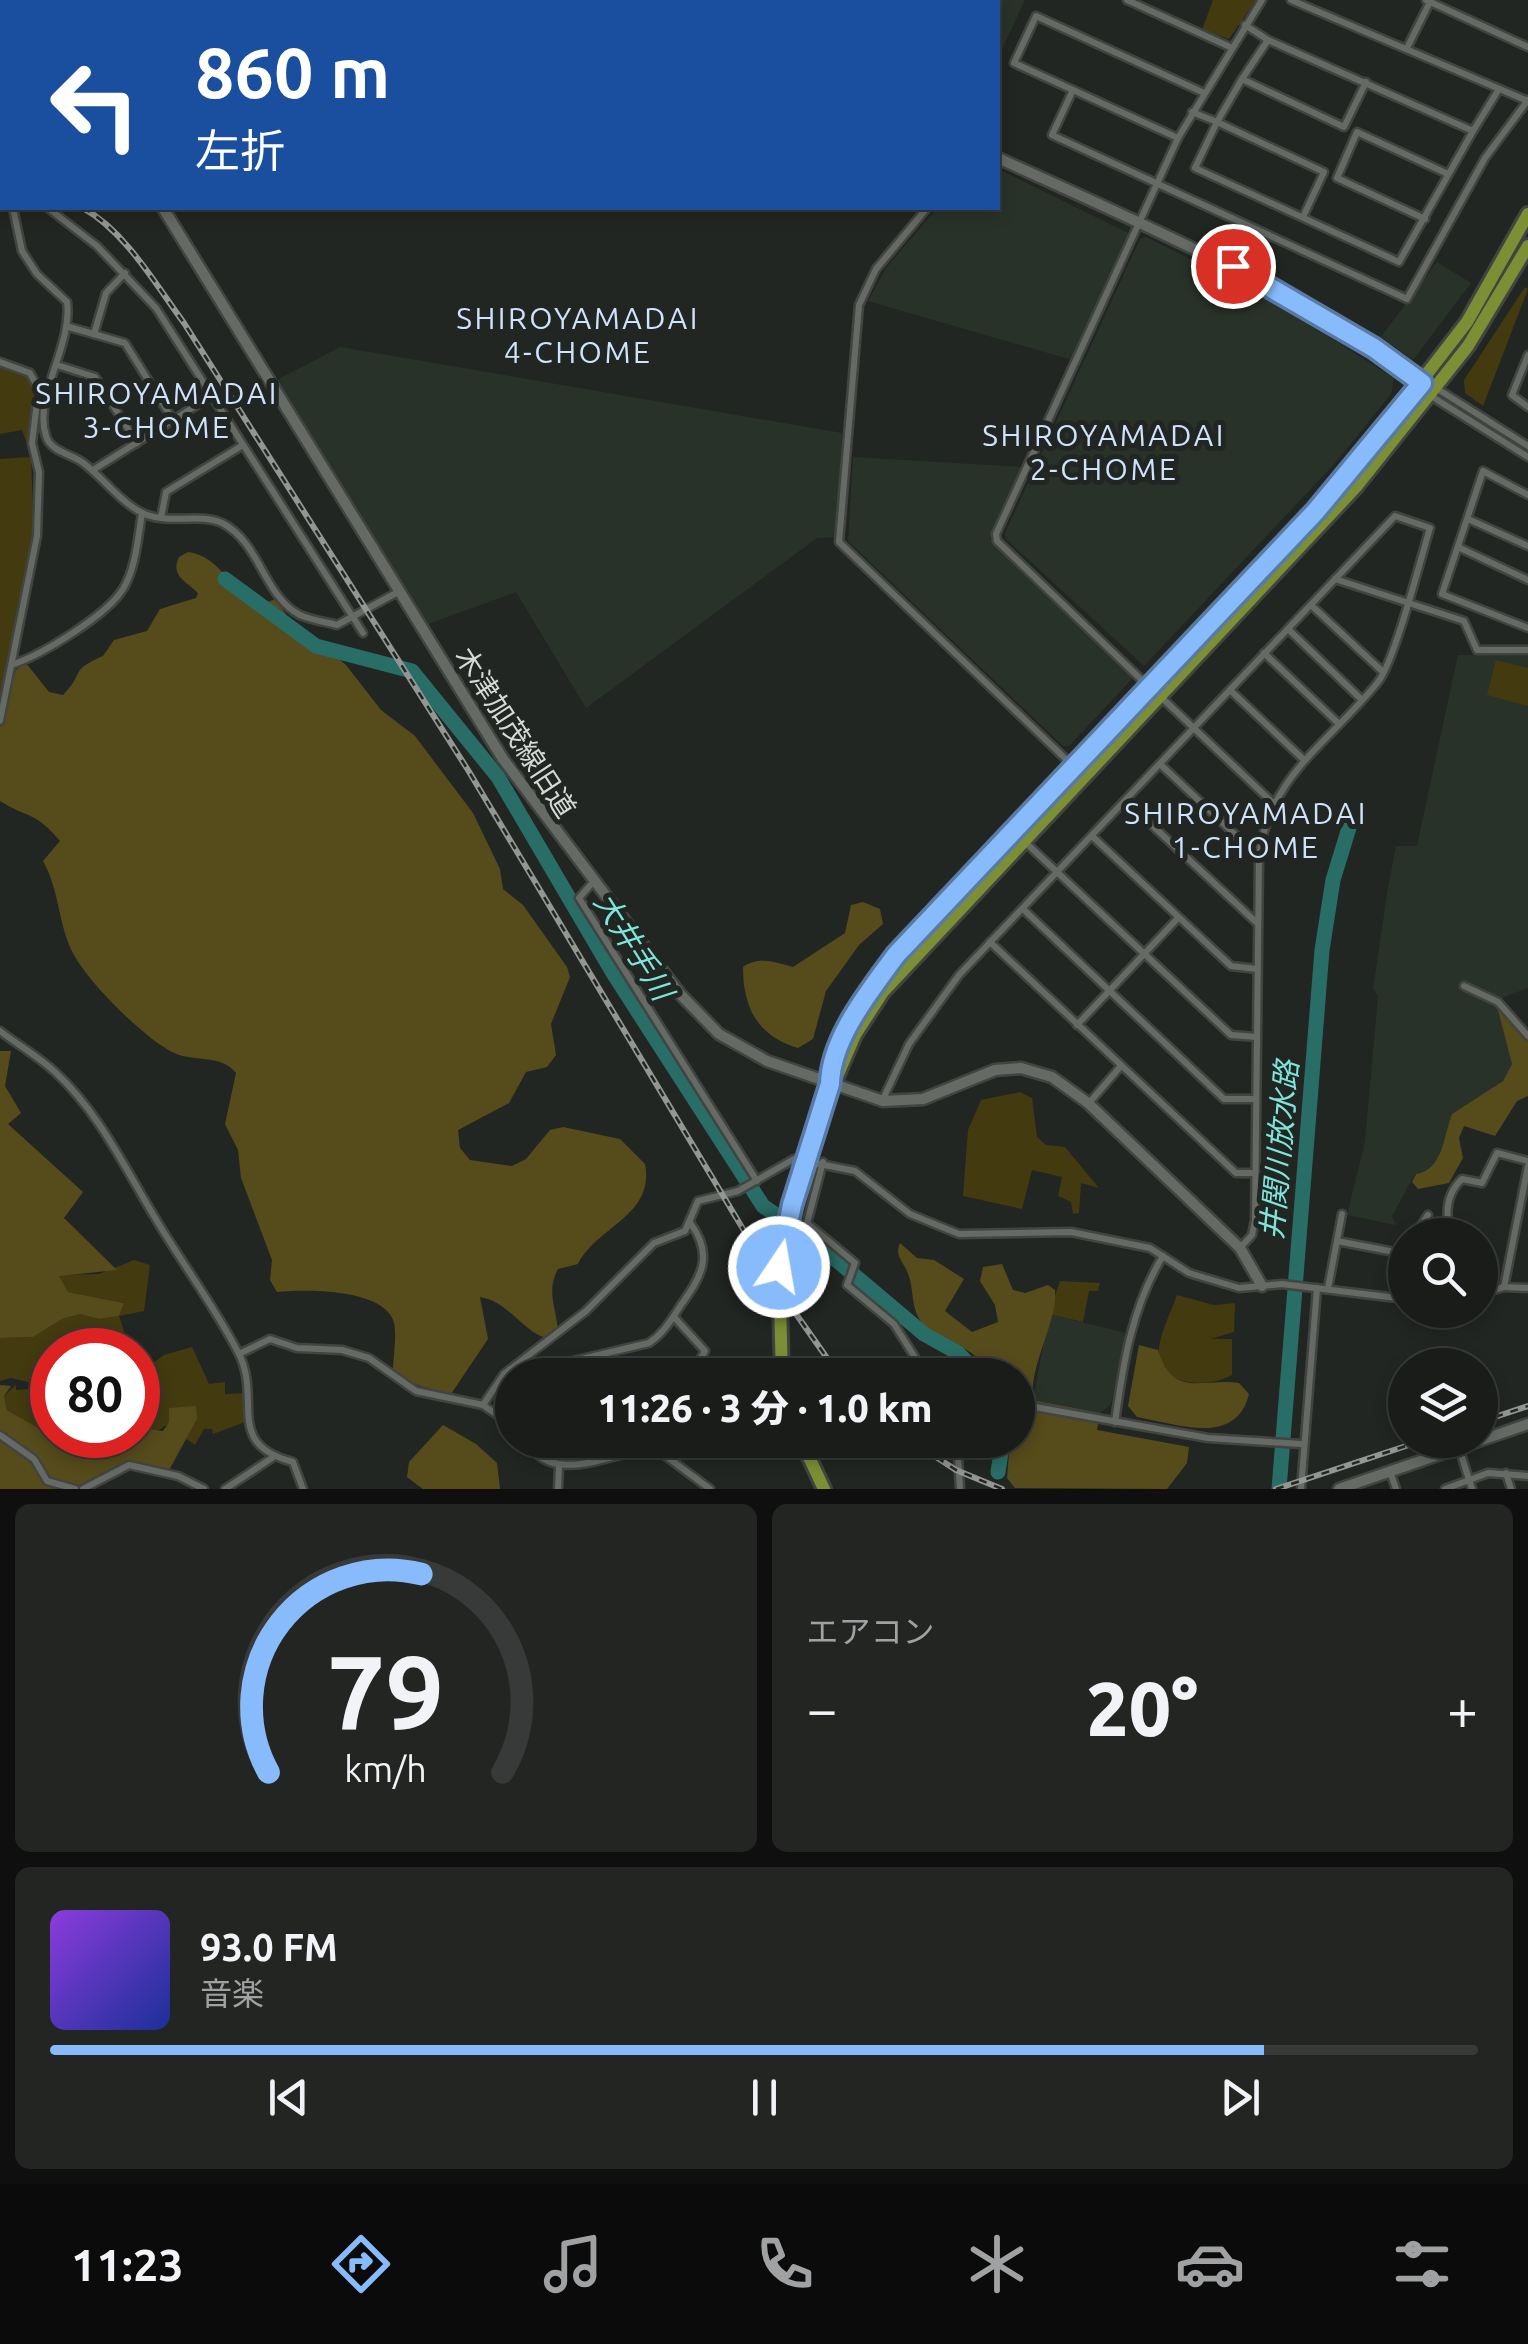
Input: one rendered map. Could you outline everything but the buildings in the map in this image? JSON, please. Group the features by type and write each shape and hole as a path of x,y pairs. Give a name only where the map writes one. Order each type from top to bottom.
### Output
{"highway":[{"path":"782,1358 779,1267 818,1120 830,1084 883,992 1328,498 1422,383 1476,307 1528,214"},
{"path":"830,1084 831,1066 845,1036 896,955 1073,766 1154,691 1356,487 1434,392 1494,309 1528,246"},
{"path":"809,1458 824,1489"}],"street":[{"path":"1127,0 1230,48"},
{"path":"1262,0 1202,92 1178,138 996,534 997,541 1273,802"},
{"path":"1072,90 1052,135 1407,299 1448,232 1485,158 1528,100 1292,0"},
{"path":"1408,46 1429,1 1528,47"},
{"path":"1178,138 1014,62 1036,16 1202,92"},
{"path":"1245,25 1268,40 1473,131"},
{"path":"1268,40 1216,122 1196,168 1400,262 1500,89"},
{"path":"1242,80 1344,126 1366,82"},
{"path":"1192,112 1324,172 1302,218"},
{"path":"1425,219 1336,178 1356,132 1448,174"},
{"path":"1000,159 1289,296 1374,348 1528,456"},
{"path":"0,721 37,536 39,472 32,442 69,327 63,294 37,274 22,252 13,210"},
{"path":"50,210 126,273 156,308 362,633"},
{"name":"木津加茂線旧道","path":"164,210 512,773 704,1021 754,1055 882,1100"},
{"path":"926,210 882,261 858,304 838,542 1073,766"},
{"path":"94,334 106,293 126,273"},
{"path":"69,327 125,343 173,420"},
{"path":"1528,355 1512,398 1528,407"},
{"path":"0,362 30,374 45,396 48,441 93,470 142,513 223,524 242,538 284,602 299,614 337,625 398,592"},
{"path":"57,365 95,377 136,444"},
{"path":"1434,392 1528,446"},
{"path":"93,470 213,395"},
{"path":"161,518 166,492 243,444"},
{"path":"1528,495 1484,472 1442,594 1528,628"},
{"path":"13,664 58,642 120,594 134,555 142,513"},
{"path":"1240,1248 1252,1235 1259,857 1273,802 1303,759 1383,672 1430,528 1396,516 990,942 928,1013 882,1100 922,1099 976,1076 1012,1068 1052,1077 1088,1104 1240,1248 1262,1286"},
{"path":"1468,519 1528,546"},
{"path":"1458,548 1528,580"},
{"path":"1335,579 1464,620 1477,650 1528,650"},
{"path":"1312,605 1383,672"},
{"path":"1288,629 1361,699"},
{"path":"1264,653 1338,723"},
{"path":"1230,690 1303,759"},
{"path":"1160,764 1259,857"},
{"path":"1126,801 1258,924"},
{"path":"1092,836 1230,966 1258,969"},
{"path":"1023,840 1231,1035 1257,1037"},
{"path":"593,882 579,898 756,1181"},
{"path":"1023,908 1224,1099 1256,1099"},
{"path":"1077,1025 1178,918"},
{"path":"990,942 1236,1173 1255,1173"},
{"path":"1464,986 1498,1002 1528,1036"},
{"path":"0,1031 57,1074 94,1120 202,1286 239,1354 248,1380 248,1425 258,1445 298,1468 303,1489"},
{"path":"1088,1104 1121,1066"},
{"path":"1445,1218 1454,1186 1462,1179 1482,1183 1497,1154 1528,1163 1504,1287"},
{"path":"482,1404 504,1374 586,1311 654,1243 685,1231 698,1201 738,1191 794,1158 855,1171 910,1214 959,1234 1071,1232 1133,1243 1189,1273 1239,1288 1282,1284 1388,1296"},
{"path":"823,1162 807,1223 855,1263 847,1286 894,1324 915,1358"},
{"path":"1328,1288 1342,1214"},
{"path":"577,1358 649,1344 674,1317 703,1276 704,1251 691,1223"},
{"path":"1338,1242 1388,1251"},
{"path":"1115,1422 1135,1319 1148,1280 1163,1256"},
{"path":"1301,1489 1299,1444 1313,1287"},
{"path":"1498,1289 1528,1288"},
{"path":"674,1317 705,1351 701,1358"},
{"path":"239,1354 270,1339 297,1348 342,1350 369,1358 416,1391 482,1404 495,1413"},
{"path":"1035,1407 1208,1438 1299,1444"},
{"path":"1498,1435 1528,1424"},
{"path":"0,1435 34,1458 47,1481 75,1489"},
{"path":"224,1489 273,1457"},
{"path":"539,1458 559,1467 600,1458"},
{"path":"670,1458 710,1489"},
{"path":"958,1458 960,1489"},
{"path":"1338,1489 1430,1458"},
{"path":"1463,1458 1471,1485"},
{"path":"83,1489 114,1469 129,1465 178,1476 204,1489"},
{"path":"558,1489 559,1467"},
{"path":"1390,1471 1396,1489"},
{"path":"1506,1473 1511,1489"},
{"path":"1444,1489 1506,1473 1528,1476"}],"shaded area":[{"path":"1000,0 1025,0 1000,54"},
{"path":"1213,0 1256,0 1229,39 1202,30"},
{"path":"1000,170 1130,234 1072,360 868,301 886,268 935,210 1000,210"},
{"path":"1146,237 1262,295 1394,378 1391,394 1338,460 1144,666 1006,539 1005,533 1140,239"},
{"path":"1437,262 1471,283 1413,360 1381,337"},
{"path":"1525,287 1528,289 1483,406 1465,393 1464,380"},
{"path":"340,347 842,433 836,537 817,538 586,708 516,592 428,624 277,380"},
{"path":"0,364 30,376 37,392 32,400 28,446 22,430 0,434"},
{"path":"31,457 34,535 0,711 0,459"},
{"path":"853,457 1022,467 990,539 1131,673 1131,680 1069,746 1063,746 848,541"},
{"path":"188,552 214,564 251,601 275,599 288,617 346,665 381,710 415,736 473,813 500,869 503,889 523,905 567,967 570,977 551,1024 556,1055 547,1067 526,1072 509,1103 458,1130 460,1148 470,1160 512,1166 526,1159 550,1130 563,1127 620,1139 645,1164 646,1182 633,1208 578,1264 558,1269 552,1292 558,1330 543,1337 498,1304 480,1297 488,1339 451,1394 417,1385 393,1372 394,1323 388,1311 376,1303 343,1293 277,1292 270,1280 272,1260 241,1178 238,1150 225,1124 236,1073 214,1060 180,1055 160,1045 104,994 74,955 43,861 60,841 38,820 0,801 0,727 16,670 26,663 49,692 63,695 81,669 103,656 114,640 147,631 160,609 196,598 198,593 176,569 179,557"},
{"path":"1458,655 1528,656 1528,988 1499,999 1512,1063 1503,1081 1452,1114 1438,1162 1428,1172 1415,1174 1388,1223 1347,1215 1365,1142 1378,996 1373,989 1388,888 1396,846 1417,846"},
{"path":"1496,660 1528,668 1528,706 1487,695"},
{"path":"863,902 880,909 883,924 859,945 826,991 813,1039 798,1048 772,1036 750,1007 743,967 761,961 793,967 845,933 851,905"},
{"path":"1497,1006 1528,1038 1528,1096 1517,1101 1495,1136 1464,1126 1459,1138 1463,1158 1449,1183 1418,1189 1412,1182 1416,1174 1437,1159 1452,1114 1503,1081 1512,1064"},
{"path":"0,1051 11,1051 5,1086 21,1113 8,1124 83,1192 64,1218 117,1270 59,1276 68,1292 124,1303 119,1316 99,1319 80,1314 48,1328 30,1328 30,1337 0,1338"},
{"path":"1020,1092 1032,1098 1037,1137 1046,1145 1065,1147 1099,1188 1081,1183 1079,1213 1073,1214 1071,1202 1058,1196 1062,1177 1032,1170 1022,1209 963,1196 968,1130 981,1100"},
{"path":"900,1243 917,1258 934,1260 964,1279 945,1311 972,1332 998,1322 995,1305 980,1281 983,1267 1002,1264 1013,1290 1025,1293 1048,1285 1055,1290 1052,1316 1035,1372 1035,1358 977,1358 928,1329 915,1308"},
{"path":"134,1260 150,1265 144,1311 119,1316 124,1303 68,1292 58,1275 99,1274"},
{"path":"1060,1281 1100,1283 1098,1291 1089,1291 1083,1322 1049,1314"},
{"path":"1177,1295 1214,1305 1235,1303 1234,1332 1211,1339 1232,1339 1232,1375 1197,1383 1165,1371 1159,1348"},
{"path":"80,1314 99,1319 119,1316 123,1328 48,1328"},
{"path":"1049,1314 1126,1333 1111,1404 1100,1413 1035,1400"},
{"path":"30,1337 30,1383 11,1378 0,1381 0,1338"},
{"path":"1139,1345 1158,1350 1164,1366 1181,1381 1239,1383 1249,1394 1242,1410 1232,1421 1203,1428 1137,1417 1128,1406"},
{"path":"192,1347 209,1384 225,1382 225,1394 246,1393 245,1422 213,1434 212,1429 204,1429 195,1445 185,1438 197,1419 169,1423 160,1429 160,1358"},
{"path":"0,1385 11,1386 4,1396 7,1410 30,1424 30,1453 0,1432"},
{"path":"16,1385 16,1390 30,1389 30,1424 7,1410 4,1396"},
{"path":"1035,1400 1100,1413 1097,1430 1189,1447 1187,1463 1167,1489 1015,1488 1007,1478 1009,1458 1035,1458"},
{"path":"196,1406 197,1419 168,1472 121,1463 97,1481 78,1487 51,1480 35,1458 160,1458 160,1431 169,1422 169,1408"},
{"path":"443,1425 476,1444 497,1463 500,1489 423,1489 407,1477 409,1462"},
{"path":"0,1438 34,1461 44,1481 68,1489 0,1489"}],"waterway":[{"name":"大井手川","path":"225,579 316,646 412,671 498,777 613,973 763,1206 815,1242 924,1334 963,1358"},
{"name":"井関川放水路","path":"1279,1489 1322,950 1333,880 1352,818"},
{"name":"大井手川","path":"998,1472 1000,1458"}],"railway":[{"path":"86,210 126,244 184,323 468,770 782,1294 827,1358"},
{"path":"1498,1416 1528,1406"},
{"path":"1276,1489 1388,1452"},
{"path":"938,1458 1002,1489"}],"district":[{"name":"SHIROYAMADAI 4-CHOME","path":"578,335"},
{"name":"SHIROYAMADAI 3-CHOME","path":"157,410"},
{"name":"SHIROYAMADAI 2-CHOME","path":"1104,452"},
{"name":"SHIROYAMADAI 1-CHOME","path":"1246,830"}],"route":[{"path":"779,1267 792,1205 830,1084 831,1066 858,1010 896,955 1316,511 1422,383 1374,348 1233,266"}]}
